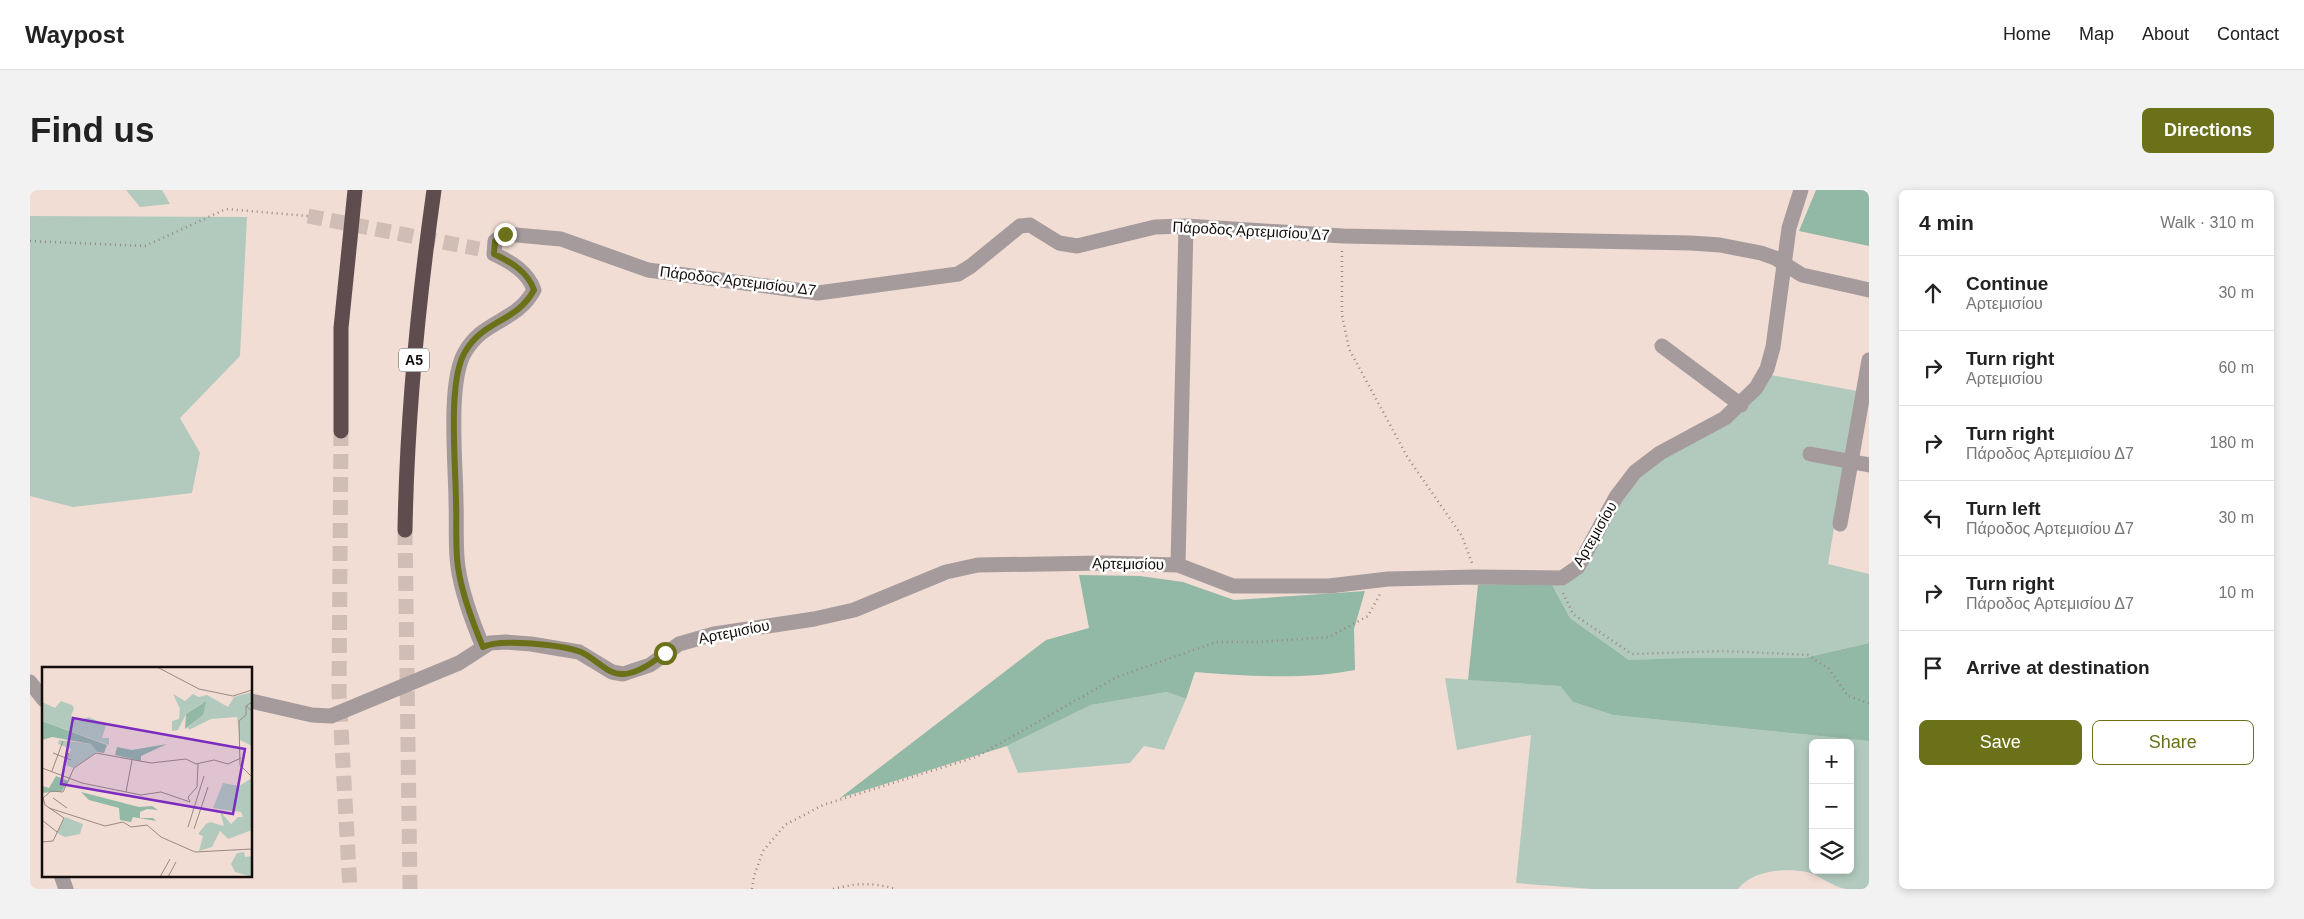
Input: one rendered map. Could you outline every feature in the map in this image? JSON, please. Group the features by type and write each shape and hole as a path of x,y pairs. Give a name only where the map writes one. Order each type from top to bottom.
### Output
{"highway":[{"path":"341,431 341,328 355,190"},
{"name":"Α5","path":"405,530 408,440 414,361 434,190"}],"street":[{"name":"Αρτεμισίου","path":"252,701 312,715 332,716 460,663 490,643 506,642 568,649 588,656 612,672 623,674 650,665 679,644 714,634 854,610 946,572 978,564 1103,563 1178,565 1233,586 1329,586 1388,579 1475,577 1556,579 1568,576 1578,567 1616,497 1635,472 1660,453 1725,418 1741,405 1756,388 1767,369 1773,347 1789,228 1801,190"},
{"name":"Πάροδος Αρτεμισίου Δ7","path":"494,254 495,241 505,234 561,239 648,270 818,293 958,274 971,266 1020,226 1030,225 1059,243 1077,246 1155,227 1186,226 1343,236 1720,245 1761,253 1784,264 1793,271 1816,280 1869,290"},
{"path":"1178,565 1186,226"},
{"path":"479,249 494,254 524,273 531,280 534,290 528,300 518,310 483,329 471,341 463,355 458,375 455,403 457,565 470,616 483,647"},
{"path":"1662,346 1741,405"},
{"path":"1840,524 1869,360"},
{"path":"1810,454 1869,465"},
{"path":"30,682 42,697"},
{"path":"61,876 66,889"}],"path":[{"path":"30,241 145,246 226,209 308,216"},
{"path":"1343,236 1342,315 1349,349 1408,458 1462,536 1470,556 1475,577"},
{"path":"752,889 754,876 763,851 785,825 823,805 976,757 1117,677 1216,642 1329,637 1368,616 1388,579"},
{"path":"1556,579 1573,614 1632,654 1724,650 1808,655 1829,669 1848,696 1869,703"},
{"path":"833,889 852,884 876,883 896,889"}],"green space":[{"path":"126,190 162,190 170,204 140,207"},
{"path":"1816,190 1869,190 1869,246 1799,231"},
{"path":"30,216 247,217 240,356 180,418 200,453 192,493 73,507 30,496"},
{"path":"1771,375 1857,391 1828,564 1869,574 1869,643 1804,658 1629,660 1570,618 1551,583 1565,581 1624,496 1647,468 1744,411"},
{"path":"1079,575 1140,576 1183,582 1234,600 1365,591 1354,629 1355,670 1295,676 1255,676 1195,672 1186,699 1167,692 1091,705 1007,746 840,798 1046,640 1089,628"},
{"path":"1551,583 1570,618 1629,660 1804,658 1869,643 1869,741 1613,715 1573,702 1560,686 1468,680 1478,585"},
{"path":"1445,678 1560,686 1573,702 1613,715 1849,739 1809,739 1809,873 1789,870 1760,874 1744,883 1738,889 1592,889 1516,883 1531,735 1457,750"},
{"path":"1167,692 1186,699 1164,750 1144,746 1130,763 1018,773 1007,746 1091,705"},
{"path":"1854,739 1869,741 1869,889 1846,889 1812,874 1854,874"}],"tunnel":[{"path":"308,216 479,249"},
{"path":"341,431 339,692 350,889"},
{"path":"405,530 410,889"}],"route":[{"path":"505,234 499,236 495,241 493,245 494,254 524,273 531,280 534,290 528,300 518,310 483,329 471,341 463,355 458,375 455,403 457,565 470,616 483,647 490,643 506,642 568,649 588,656 612,672 623,674 637,670 650,665 665,653"}]}
